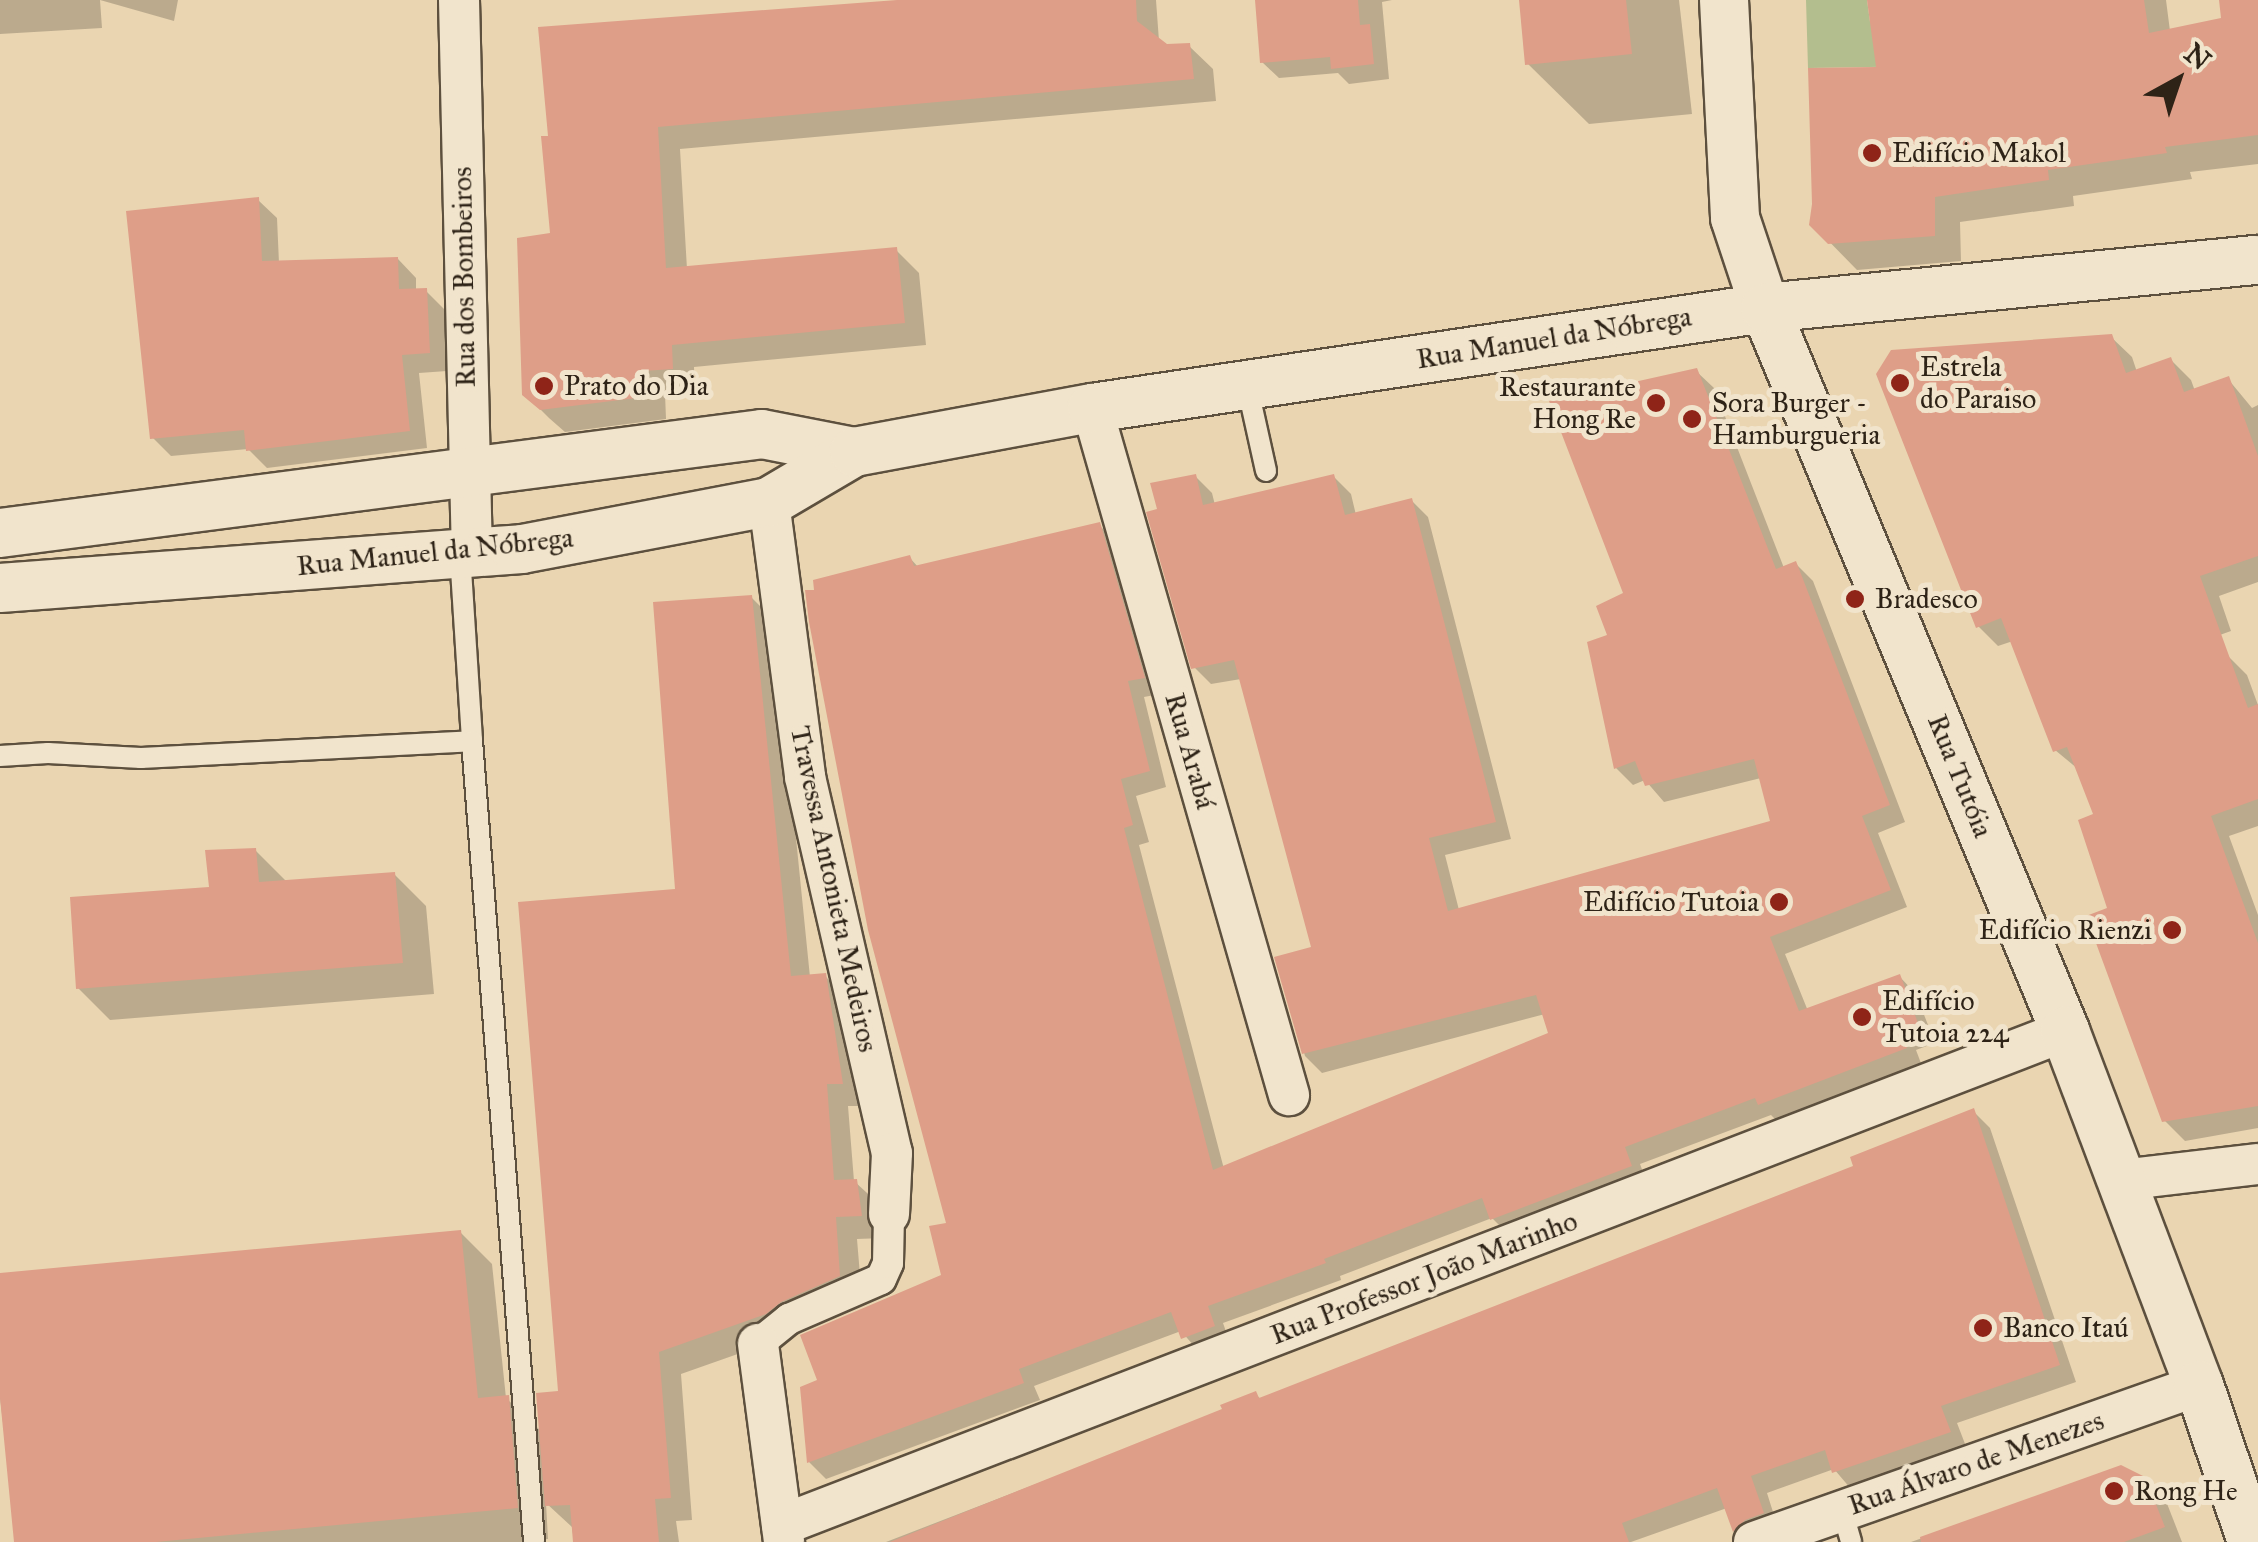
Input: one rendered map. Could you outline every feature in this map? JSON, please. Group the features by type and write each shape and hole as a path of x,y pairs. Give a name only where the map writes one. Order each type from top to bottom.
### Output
{"street":[{"name":"Rua dos Bombeiros","path":"458,0 466,554"},
{"name":"Rua Tutóia","path":"1724,0 1734,218 1765,308 2065,1031 2199,1385 2252,1542"},
{"name":"Rua Manuel da Nóbrega","path":"0,588 522,549 770,502 854,452 1092,408 1765,308 2258,260"},
{"name":"Rua Arabá","path":"1092,408 1289,1095"},
{"name":"Rua Manuel da Nóbrega","path":"0,533 762,434 854,452"},
{"name":"Travessa Antonieta Medeiros","path":"770,502 805,777 892,1153 889,1214"},
{"name":"Rua Professor João Marinho","path":"783,1533 2065,1031"},
{"path":"2121,1180 2258,1164"},
{"path":"783,1533 758,1344 789,1319 882,1278 888,1263 889,1214"},
{"name":"Rua Álvaro de Menezes","path":"1754,1542 1846,1526 2199,1385"}],"lane":[{"path":"1248,384 1266,471"},
{"path":"466,554 472,740 534,1542"},
{"path":"0,756 48,753 142,758 472,740"}],"green space":[{"path":"1806,0 1867,0 1870,22 1929,66 1808,68"}],"building":[{"path":"897,0 1136,0 1137,21 1167,44 1190,43 1194,79 658,127 666,268 897,247 905,323 672,345 673,369 643,371 644,397 540,410 522,395 517,238 550,233 541,136 548,136 538,27"},
{"path":"1255,0 1358,0 1360,25 1370,24 1374,64 1331,69 1330,57 1260,63"},
{"path":"1519,0 1626,0 1632,54 1525,65"},
{"path":"1867,0 2144,0 2149,33 2221,18 2219,0 2258,0 2258,135 2165,147 2167,153 2048,170 2049,180 1935,197 1935,236 1828,244 1809,225 1812,204 1808,68 1876,67"},
{"path":"259,197 262,261 398,257 399,289 427,288 430,353 402,355 410,431 246,451 244,430 150,439 126,211"},
{"path":"2112,334 2126,373 2171,357 2184,392 2229,376 2258,456 2258,556 2200,576 2248,708 2258,704 2258,799 2211,816 2258,943 2258,1106 2162,1122 2086,916 2107,908 2078,820 2093,814 2067,747 2053,752 2001,618 1976,628 1876,374 1891,350"},
{"path":"1697,368 1776,569 1796,561 1890,805 1862,816 1891,890 1770,937 1799,1011 1900,974 1919,1026 1901,1033 1907,1048 1758,1105 1755,1098 1625,1147 1632,1166 1490,1220 1482,1198 1324,1259 1326,1263 1208,1306 1215,1326 1181,1339 1171,1312 1019,1369 1024,1383 807,1463 800,1387 817,1380 800,1335 941,1275 929,1226 946,1223 868,930 809,622 805,590 814,590 813,580 910,555 914,566 1100,522 1145,678 1128,681 1150,771 1121,779 1133,825 1124,828 1213,1170 1548,1033 1536,995 1302,1054 1274,957 1311,947 1234,660 1191,669 1146,512 1157,509 1150,483 1196,474 1203,505 1334,474 1345,515 1412,498 1496,822 1429,838 1448,911 1770,821 1754,759 1645,786 1635,761 1614,769 1587,642 1607,635 1596,606 1623,593 1549,401"},
{"path":"752,595 791,976 826,973 843,1084 827,1084 834,1180 857,1179 862,1216 836,1217 840,1276 781,1302 766,1314 659,1352 671,1498 655,1499 659,1542 573,1542 570,1505 545,1506 536,1393 558,1391 518,902 675,889 653,602"},
{"path":"256,848 259,882 395,872 403,963 76,989 70,897 209,887 205,850"},
{"path":"1974,1108 2060,1365 1941,1406 1951,1432 1832,1473 1825,1450 1751,1476 1764,1513 1745,1520 1733,1532 1717,1488 1622,1523 1629,1542 890,1542 1222,1409 1220,1405 1256,1391 1259,1398 1853,1166 1850,1157"},
{"path":"461,1230 478,1398 509,1395 518,1508 156,1542 14,1542 0,1398 0,1273"},
{"path":"2121,1465 2145,1477 2165,1527 2124,1542 1921,1542 1920,1537"}],"place":[{"name":"Edifício Makol","path":"1872,153"},
{"name":"Estrela do Paraiso","path":"1900,383"},
{"name":"Prato do Dia","path":"544,386"},
{"name":"Restaurante Hong Re","path":"1656,403"},
{"name":"Sora Burger - Hamburgueria","path":"1692,419"},
{"name":"Bradesco","path":"1855,599"},
{"name":"Edifício Tutoia","path":"1779,902"},
{"name":"Edifício Rienzi","path":"2172,930"},
{"name":"Edifício Tutoia 224","path":"1862,1017"},
{"name":"Banco Itaú","path":"1983,1328"},
{"name":"Rong He","path":"2114,1491"}]}
